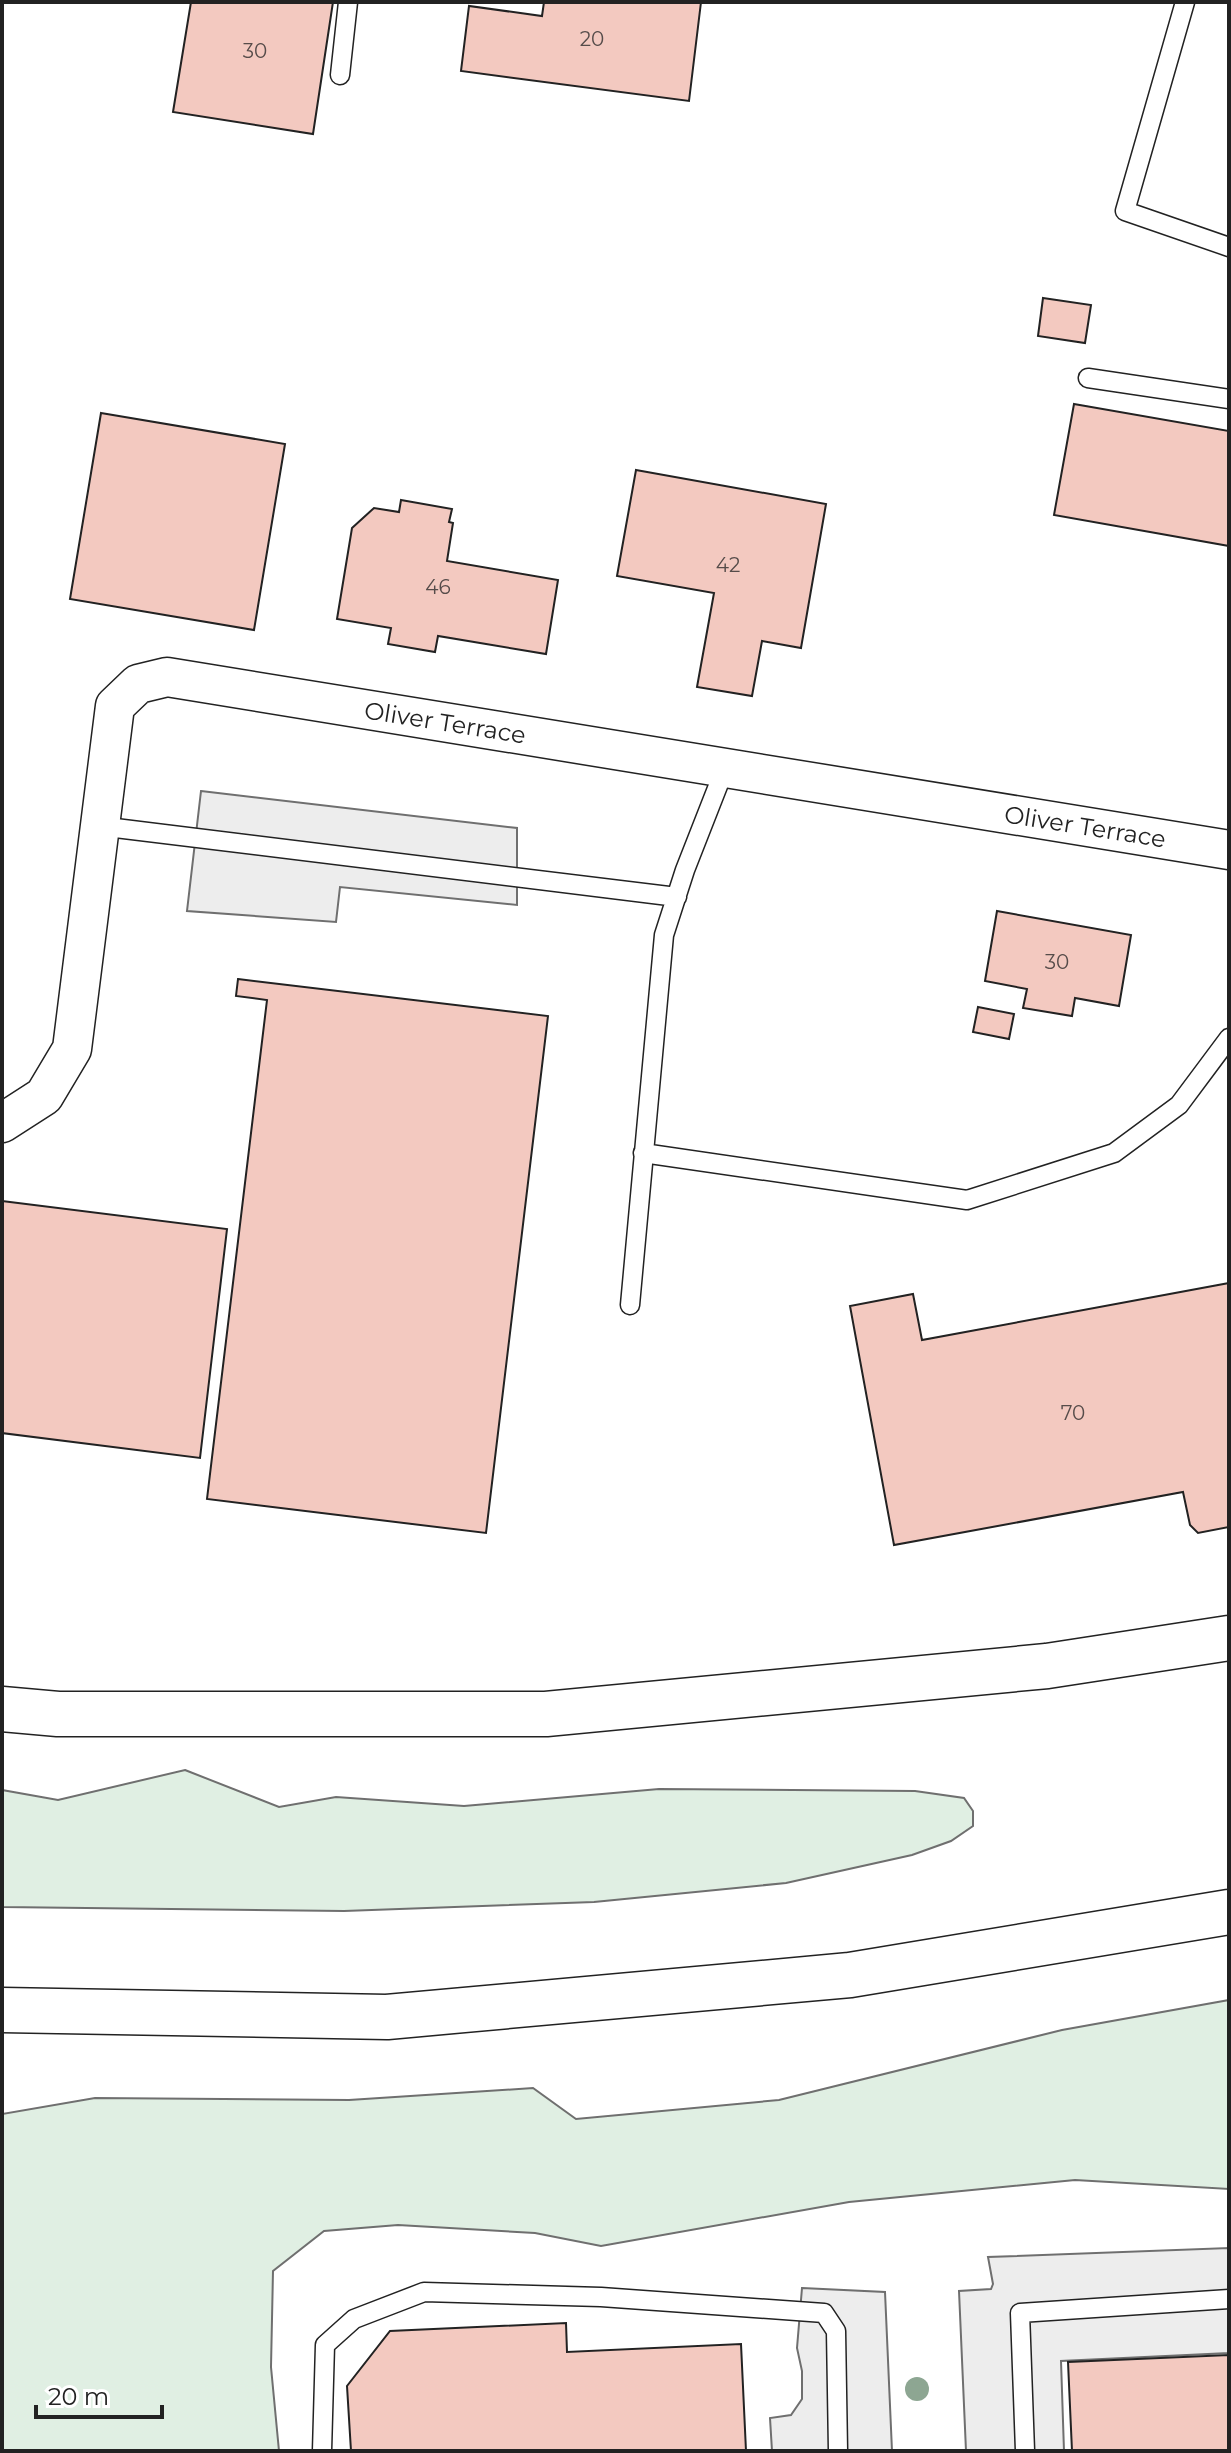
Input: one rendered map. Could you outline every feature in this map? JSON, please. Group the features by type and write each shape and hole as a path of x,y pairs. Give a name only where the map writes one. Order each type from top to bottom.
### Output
{"highway":[{"path":"2,1709 58,1714 546,1714 1047,1666 1229,1638"},
{"path":"2,2010 387,2017 850,1975 1229,1912"}],"street":[{"name":"Oliver Terrace","path":"2,1123 44,1096 72,1049 115,706 138,684 167,677 1229,850"}],"lane":[{"path":"340,75 348,2"},
{"path":"1185,2 1125,211 1229,247"},
{"path":"1088,378 1229,399"},
{"path":"630,1305 664,935 725,768"},
{"path":"99,826 677,897"},
{"path":"643,1153 967,1200 1114,1153 1179,1105 1229,1038"},
{"path":"322,2451 325,2345 354,2319 424,2292 601,2297 824,2313 836,2331 838,2451"},
{"path":"1025,2451 1020,2313 1229,2299"}],"green space":[{"path":"185,1770 279,1807 336,1797 464,1806 659,1789 915,1791 964,1798 973,1811 973,1826 951,1841 912,1855 786,1883 594,1902 344,1911 2,1907 2,1790 58,1800"},
{"path":"1229,2000 1229,2189 1075,2180 849,2202 601,2246 535,2233 398,2225 324,2231 273,2271 271,2367 279,2451 2,2451 2,2114 95,2098 349,2100 533,2088 576,2119 779,2100 1062,2030"}],"shaded area":[{"path":"201,791 517,828 517,905 340,887 336,922 187,911"},
{"path":"1229,2248 1229,2353 1061,2361 1064,2451 966,2451 959,2291 991,2289 993,2284 988,2257"},
{"path":"802,2288 885,2292 892,2451 772,2451 770,2418 791,2415 802,2399 802,2371 797,2348"}],"building":[{"path":"191,2 333,2 313,134 173,112"},
{"path":"544,2 701,2 689,101 461,71 469,6 542,16"},
{"path":"1043,298 1091,305 1085,343 1038,336"},
{"path":"1074,404 1229,431 1229,546 1054,515"},
{"path":"101,413 285,444 254,630 70,599"},
{"path":"636,470 826,504 801,648 762,641 752,696 697,687 714,593 617,576"},
{"path":"401,500 452,509 447,561 558,580 546,654 438,636 435,652 388,644 391,628 337,619 352,528 374,508 399,512"},
{"path":"997,911 1131,935 1119,1006 1075,998 1072,1016 1023,1008 1027,989 985,981"},
{"path":"238,979 548,1016 486,1533 207,1499 267,1000 236,996"},
{"path":"978,1007 1014,1014 1009,1039 973,1032"},
{"path":"2,1201 227,1229 200,1458 2,1433"},
{"path":"1229,1283 1229,1527 1198,1533 1190,1525 1183,1492 894,1545 850,1306 913,1294 922,1340"},
{"path":"566,2323 567,2352 741,2344 746,2451 351,2451 347,2386 390,2331"},
{"path":"1229,2355 1229,2451 1072,2451 1068,2362"}]}
